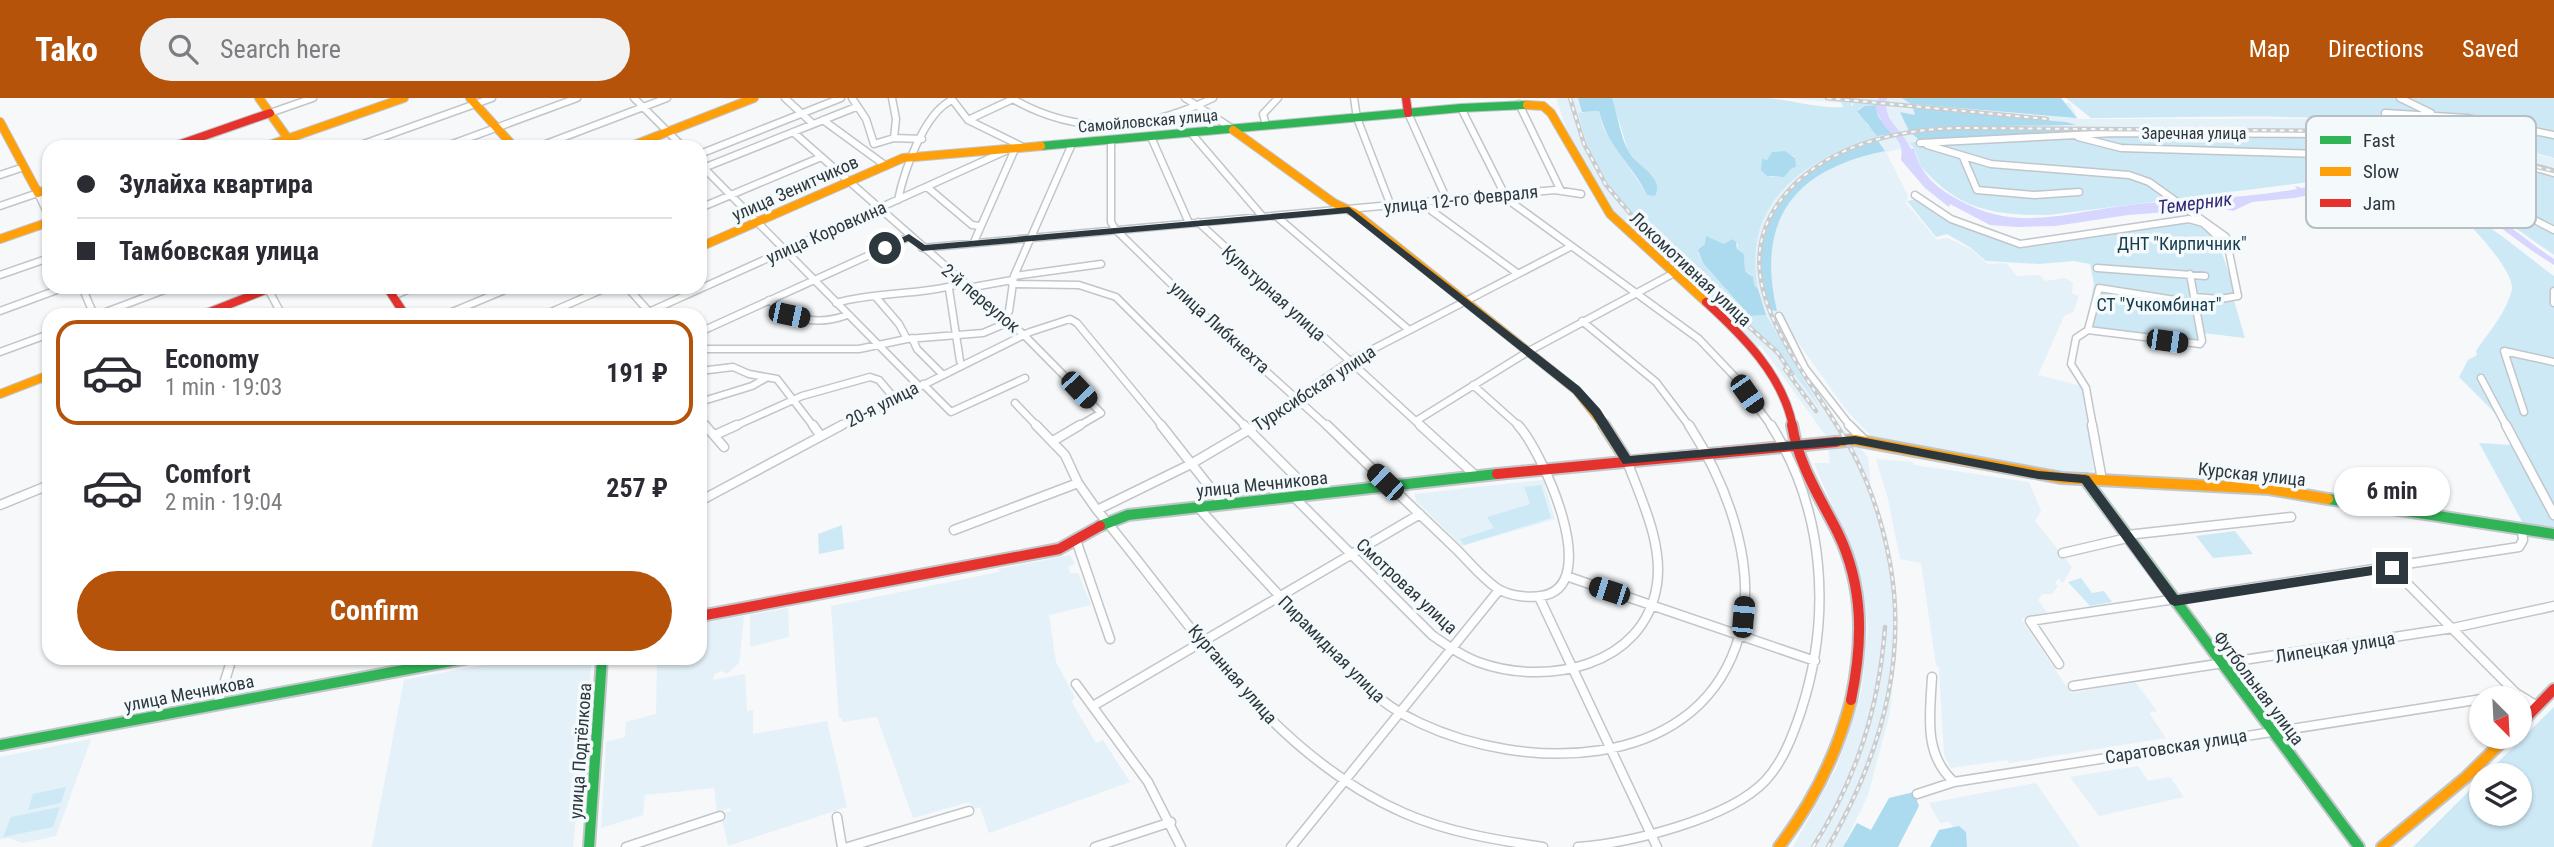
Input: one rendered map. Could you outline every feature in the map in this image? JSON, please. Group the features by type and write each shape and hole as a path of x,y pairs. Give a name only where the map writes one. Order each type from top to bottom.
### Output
{"street":[{"path":"259,98 290,140"},
{"path":"199,140 313,98"},
{"path":"299,140 404,98"},
{"path":"373,140 472,101 492,98"},
{"path":"463,140 577,98"},
{"path":"634,98 676,140"},
{"path":"556,140 667,98"},
{"path":"647,140 754,98"},
{"path":"785,98 813,124"},
{"path":"707,151 841,98"},
{"path":"852,98 866,119 874,144 894,138 922,139"},
{"path":"892,98 896,119 894,138"},
{"path":"968,120 1013,98 1043,115 1087,124 1138,123 1165,118 1198,107 1213,98"},
{"path":"1185,98 1233,130"},
{"path":"1266,125 1263,114 1278,98"},
{"path":"1354,98 1357,118 1391,206"},
{"path":"1406,98 1408,113 1447,200"},
{"path":"2400,98 2433,114"},
{"path":"898,200 907,158 922,139 933,115 940,106 952,99 968,120 1017,149 979,226 974,242"},
{"path":"472,101 508,140"},
{"path":"1515,102 1561,191"},
{"name":"Самойловская улица","path":"907,158 1408,113 1460,103 1515,102 1543,106 1556,120"},
{"path":"1460,103 1504,194 1512,204 1699,340 1725,365 1788,445 1810,516 1819,599 1815,661 1788,745 1776,767 1763,783 1727,805 1652,836 1578,847"},
{"path":"707,165 856,107"},
{"path":"2385,113 2448,116"},
{"path":"823,120 886,166"},
{"name":"Локомотивная улица","path":"1556,120 1592,191 1606,210 1732,328 1775,378 1786,398 1794,435 1788,445 1852,564 1858,589 1860,628 1854,688 1827,771 1812,801 1779,847"},
{"path":"0,122 7,143 24,167 42,202"},
{"name":"Смотровая улица","path":"1233,130 1334,203 1349,210 1529,351 1583,397 1596,412 1627,461 1641,495 1653,547 1657,583 1653,605 1644,625 1627,644 1603,659 1574,669 1539,673 1507,670 1477,661 1432,635 1294,497"},
{"path":"2536,131 2554,135"},
{"name":"2-й переулок","path":"793,132 819,158 1024,335 1101,413 1053,441"},
{"path":"1191,133 1263,217"},
{"name":"Заречная улица","path":"1963,157 1920,143 2114,133 2306,134"},
{"path":"2071,135 2121,148 2306,153"},
{"path":"1151,137 1189,223"},
{"path":"1111,140 1111,222 1115,229"},
{"path":"707,349 831,350 909,339 983,333 1007,320 1013,280 1072,144"},
{"name":"улица Коровкина","path":"707,286 783,250 1017,149"},
{"path":"1963,157 1991,164 2129,175 2172,197 2222,232 2238,296 2194,300 2099,288 2088,330"},
{"path":"1963,157 1977,190 2042,195 2079,192"},
{"path":"707,205 819,158"},
{"name":"улица Зенитчиков","path":"707,244 907,158"},
{"path":"0,175 24,167"},
{"path":"2536,168 2554,173"},
{"path":"707,173 847,315 951,412 1026,378"},
{"path":"927,187 972,225 979,226"},
{"name":"улица 12-го Февраля","path":"922,248 1504,194 1561,191 1581,194"},
{"path":"0,206 42,192"},
{"path":"1914,195 1951,219 2020,244 2189,219 2203,223 2225,243"},
{"path":"1426,202 1432,211 1517,273"},
{"path":"1276,216 1409,330"},
{"path":"2536,221 2554,230"},
{"path":"0,239 42,222"},
{"name":"Культурная улица","path":"1198,222 1200,227 1476,476"},
{"name":"улица Либкнехта","path":"1115,229 1198,310 1297,397 1499,590"},
{"path":"707,329 909,237"},
{"name":"Турксибская улица","path":"1097,510 1191,464 1249,431 1350,361 1570,247"},
{"path":"0,275 42,260"},
{"path":"836,303 854,296 919,295 1101,264"},
{"path":"2097,268 2205,276"},
{"path":"1416,421 1529,351 1633,292 1674,273"},
{"path":"2102,480 2086,388 2071,364 2076,338 2088,330 2194,344 2202,341 2190,274"},
{"path":"1013,280 1081,285 1106,290 1116,297 1312,494"},
{"path":"948,289 960,361"},
{"path":"2554,291 2554,303"},
{"path":"0,311 46,294"},
{"path":"115,308 153,294"},
{"path":"220,308 255,294"},
{"path":"462,308 495,294"},
{"path":"560,308 592,294"},
{"path":"632,294 643,308"},
{"name":"улица Коровкина","path":"661,308 690,294"},
{"path":"875,296 917,349 942,374"},
{"path":"769,300 782,313 827,323 847,315"},
{"path":"1779,316 1797,353 1832,407 1867,442"},
{"name":"20-я улица","path":"707,497 820,435 942,374 1024,335 1070,319 1077,323 1114,365 1191,464"},
{"name":"Пирамидная улица","path":"1198,507 1349,672 1399,713 1459,739 1521,752 1577,754 1612,750 1674,724 1709,695 1732,664 1741,635 1745,598 1744,567 1724,494 1705,453 1676,406 1656,382 1582,321"},
{"path":"0,352 42,337"},
{"path":"2194,344 2197,353"},
{"path":"2524,412 2514,376 2504,354 2508,351 2554,362"},
{"path":"707,370 733,367 777,379 820,435"},
{"path":"715,435 794,399 870,377 879,380 895,399"},
{"path":"0,394 42,378"},
{"path":"707,400 752,386 766,378"},
{"path":"2482,378 2554,514"},
{"path":"1291,847 1499,590 1539,597 1560,587 1566,576 1568,561 1564,527 1546,469 1522,428 1473,385"},
{"name":"Курганная улица","path":"1015,403 1065,455 1078,483 1097,510 1270,720 1345,781 1402,813 1452,830 1543,847"},
{"path":"707,426 724,447"},
{"name":"улица Мечникова","path":"707,615 1059,549 1107,522 1128,515 1476,476 1840,441"},
{"name":"Курская улица","path":"1840,441 1867,442 2038,475 2085,480 2269,489 2554,534"},
{"path":"1191,464 1223,504"},
{"name":"Футбольная улица","path":"2085,480 2359,847"},
{"path":"954,530 1078,483"},
{"path":"0,505 42,488"},
{"path":"1093,706 1420,514"},
{"path":"2063,553 2122,540 2127,535 2291,517"},
{"path":"2059,664 2029,621 2519,547 2523,540 2522,531"},
{"path":"1076,540 1110,639"},
{"path":"2392,568 2508,686"},
{"path":"1566,576 1815,661"},
{"path":"1539,597 1657,847"},
{"name":"Липецкая улица","path":"2073,686 2453,628 2554,606"},
{"path":"218,703 230,665"},
{"name":"улица Мечникова","path":"0,745 429,665"},
{"name":"улица Подтёлкова","path":"589,847 602,665"},
{"path":"1932,677 1932,746 1942,774 1954,782"},
{"path":"1076,684 1151,787 1171,822 1181,847"},
{"path":"2532,711 2554,689"},
{"name":"Саратовская улица","path":"1917,794 1954,782 2469,701"},
{"path":"2532,703 2537,706"},
{"path":"2382,847 2465,778 2495,749"},
{"path":"848,847 969,811"},
{"path":"626,847 720,816"},
{"path":"837,817 842,847"},
{"path":"1095,847 1171,822"}],"shaded area":[{"path":"1556,98 1581,98 1758,309 1736,210 1868,126 1892,118 1866,105 1785,98 1994,98 2070,103 2078,119 2306,119 2306,135 1925,144 1886,152 1908,196 1906,203 1937,240 1948,238 1972,250 1988,264 2006,263 2017,276 2040,275 2045,281 2065,278 2073,283 2072,293 2079,296 2073,312 2064,316 2038,375 2082,386 2094,470 2085,474 2065,473 1871,436 1847,411 1777,313 1777,322 1836,421 1868,457 1871,489 1889,551 1897,632 1890,713 1868,795 1843,847 1793,847 1837,767 1862,689 1868,628 1863,586 1856,560 1814,463 1830,463 1826,436 1761,346 1755,347 1713,304 1613,212 1567,130"},
{"path":"1578,98 1612,98 1626,146 1653,178 1657,190 1655,196 1647,195 1614,146 1599,111 1582,112"},
{"path":"1902,98 2061,98 2077,118 1911,104"},
{"path":"1877,105 1879,118 1894,134 1877,136 1857,111 1865,106"},
{"path":"1913,108 2076,125 1940,127 1909,131 1900,112 1915,115"},
{"path":"1964,129 2206,131 1922,142 1911,133"},
{"path":"1878,141 1885,151 1854,159 1827,171 1805,185 1789,203 1778,225 1772,250 1772,278 1777,311 1768,310 1760,251 1765,229 1774,210 1786,193 1819,166"},
{"path":"1785,151 1795,158 1796,167 1784,177 1767,176 1761,170 1762,159 1767,160 1772,152"},
{"path":"2536,154 2554,159 2554,174 2536,169"},
{"path":"1706,236 1724,244 1732,239 1736,242 1737,249 1744,254 1745,271 1753,277 1766,315 1750,316 1703,263 1698,250 1705,244"},
{"path":"1876,459 1913,462 1914,465 2029,482 2041,511 2035,521 2072,567 2063,583 2058,578 2055,584 2058,586 2052,594 2042,594 2038,600 2048,614 2021,619 2071,693 2135,682 2157,711 2149,713 2166,738 2009,763 2007,760 1951,768 1944,755 1939,667 1936,665 1921,563 1900,559 1888,499"},
{"path":"1543,480 1555,519 1462,546 1417,502 1414,494"},
{"path":"1070,555 1075,564 1068,566 1070,573 1078,573 1091,605 1049,615 1056,662 1075,698 1071,701 1096,743 1103,740 1130,782 989,833 980,807 973,809 969,802 913,818 877,717 842,722 842,718 839,718 831,606"},
{"path":"788,608 789,637 750,647 750,615"},
{"path":"744,616 739,663 727,674 722,671 714,674 713,680 745,674 747,711 753,710 753,734 827,721 847,807 728,846 722,819 723,813 731,811 731,808 717,812 714,788 645,795 643,815 601,828 606,742 625,737 626,722 656,714 657,665 707,665 707,622"},
{"path":"484,665 591,665 573,847 372,847 404,680"},
{"path":"91,739 56,836 22,843 10,838 0,839 0,757"},
{"path":"2138,766 2148,781 2170,777 2184,797 2099,816 2070,777"},
{"path":"2036,783 2080,847 1964,847 1950,822 1940,823 1929,803"},
{"path":"1914,792 1919,806 1898,847 1843,847 1857,823 1871,830 1889,798"},
{"path":"1959,826 1966,832 1967,847 1930,847 1939,830"}],"green space":[{"path":"1612,98 1763,98 1833,107 1843,107 1841,102 1850,102 1852,106 1856,101 1878,103 1858,109 1868,126 1880,137 1826,157 1804,171 1784,188 1769,208 1759,232 1755,258 1758,289 1754,285 1752,275 1745,271 1744,254 1737,249 1738,245 1732,239 1724,244 1710,238 1698,253 1703,263 1750,316 1766,315 1819,406 1778,353 1632,214 1608,184 1593,158 1578,113 1599,111 1603,128 1647,195 1640,165 1628,151","holes":["1782,151 1795,157 1790,171 1780,177 1770,177 1763,162"]},
{"path":"2066,98 2554,98 2554,158 2536,153 2536,116 2091,118"},
{"path":"2306,135 2306,182 2049,215 1997,212 1967,203 1953,195 1922,168 1910,143 1949,136"},
{"path":"2536,170 2554,175 2554,255 2515,228 2536,228"},
{"path":"1924,198 1957,220 2023,241 2186,216 2205,223 2221,250 2237,297 2233,297 2245,338 2202,333 2204,346 2086,327 2094,284 2090,264 2074,261 2039,264 1986,261 1971,248 1947,234 1936,237 1907,201"},
{"path":"2490,228 2554,276 2554,530 2525,527 2479,443 2512,445 2495,413 2459,377 2468,360 2477,355 2476,351 2502,312 2512,288 2508,274 2497,257 2473,229"},
{"path":"1541,485 1551,518 1464,545 1460,539 1494,528 1487,517 1530,504 1524,487"},
{"path":"842,525 844,549 819,554 818,534"},
{"path":"2235,531 2253,554 2213,558 2196,536"},
{"path":"2081,578 2092,593 2104,591 2112,602 2090,606 2068,582"},
{"path":"2554,707 2554,847 2413,847 2469,791 2469,826 2532,826 2532,763 2497,763 2511,749 2532,749 2532,729"},
{"path":"66,787 61,803 28,810 33,794"},
{"path":"60,807 53,827 3,837 11,817"}],"water":[{"name":"Темерник","path":"1879,98 1887,98 1887,113 1890,119 1910,148 1914,149 1924,172 1935,184 1957,199 1999,215 2038,218 2144,203 2275,193 2297,189 2295,186 2306,187 2306,196 2252,202 2233,211 2220,208 2128,215 2055,226 1990,225 1950,204 1949,207 1925,188 1901,160 1900,144 1884,126 1876,110"},
{"path":"2501,228 2511,228 2554,259 2554,265"}],"railway":[{"path":"1570,98 1584,144 1606,185 1651,238 1778,353 1792,374"},
{"path":"1827,98 2047,119"},
{"path":"1828,847 1861,780 1884,710 1895,637 1895,600 1884,535 1865,479 1853,453 1791,354 1773,319 1762,285 1760,250 1771,216 1797,182 1815,168 1854,147 1898,134 1965,128 2306,131"},
{"path":"2536,167 2554,171"},
{"path":"1785,369 1816,411"},
{"path":"1813,847 1842,795 1863,742 1877,686 1885,627"}],"traffic: fast":[{"path":"1041,146 1461,108 1527,105"},
{"path":"1100,526 1128,515 1497,474"},
{"path":"2085,479 2359,847"},
{"path":"2328,499 2554,534"},
{"path":"0,745 430,665"},
{"path":"589,847 602,665"}],"traffic: slow":[{"path":"259,98 289,140"},
{"path":"284,140 404,98"},
{"path":"470,98 508,140"},
{"path":"647,140 754,98"},
{"path":"1527,105 1543,106 1551,113 1610,214 1706,302"},
{"path":"0,122 38,193 42,192"},
{"path":"1233,130 1334,203 1355,213 1576,390 1596,412 1627,461"},
{"path":"707,244 903,158 1041,146"},
{"path":"0,239 42,224"},
{"path":"0,394 42,378"},
{"path":"1836,442 1855,440 2062,478 2269,489 2328,499"},
{"path":"1779,847 1823,778 1839,740 1851,700"},
{"path":"2382,847 2465,778 2495,749"}],"traffic: jam":[{"path":"1406,98 1408,113"},
{"path":"192,140 270,113"},
{"path":"220,308 255,294"},
{"path":"392,294 400,308"},
{"path":"1706,302 1755,351 1775,380 1789,411 1799,458 1849,558 1860,611 1859,647 1851,700"},
{"path":"1497,474 1836,442"},
{"path":"707,615 1059,549 1100,526"},
{"path":"2532,712 2554,689"}],"route":[{"path":"885,248 909,237 922,248 1349,210 1576,390 1596,412 1627,461 1855,440 2038,475 2085,480 2175,601 2392,568"}],"park label":[{"name":"ДНТ \"Кирпичник\"","path":"2182,243"},
{"name":"СТ \"Учкомбинат\"","path":"2159,304"}]}
